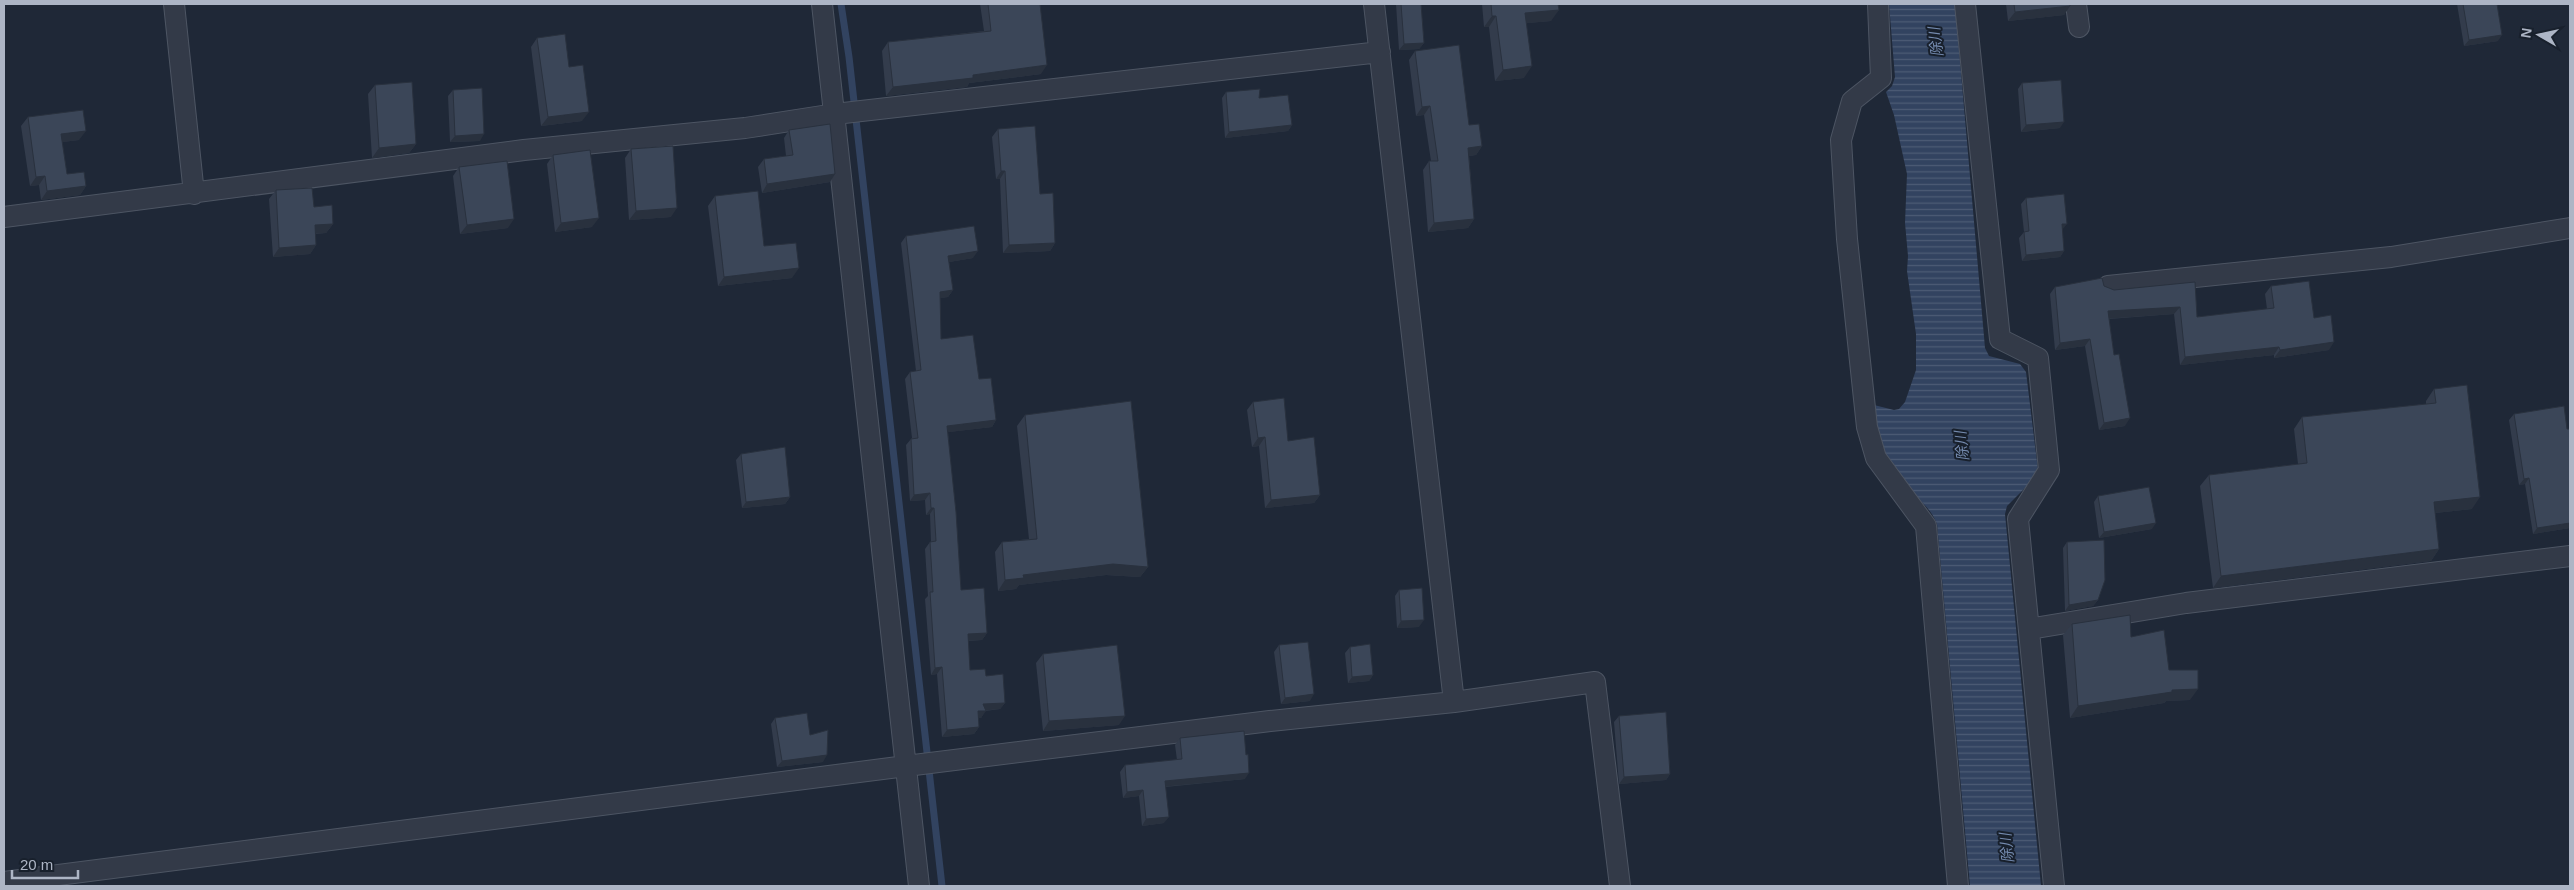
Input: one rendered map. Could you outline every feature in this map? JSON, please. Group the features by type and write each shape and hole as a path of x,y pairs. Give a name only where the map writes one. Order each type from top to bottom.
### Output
{"street":[{"path":"174,4 194,194"},
{"path":"822,4 919,886"},
{"path":"1374,4 1454,702"},
{"path":"1878,4 1881,78 1852,101 1841,140 1847,239 1868,428 1876,458 1926,526 1958,886"},
{"path":"1965,4 2000,339 2038,358 2040,377 2049,470 2018,519 2054,886"},
{"path":"2076,4 2079,27"},
{"path":"4,217 524,150 745,128 835,114 1380,52"},
{"path":"2108,286 2391,257 2570,228"},
{"path":"2029,629 2186,603 2570,556"},
{"path":"4,882 906,766 1260,722 1454,702 1596,682 1620,886"}],"water":[{"name":"除川","path":"1889,4 1955,4 1985,348 1989,356 2020,364 2026,372 2038,470 2036,477 2007,506 2005,514 2041,886 1970,886 1937,524 1927,507 1902,484 1889,467 1881,448 1877,426 1874,405 1894,410 1899,409 1905,402 1916,370 1916,334 1907,271 1908,256 1905,223 1907,174 1894,115 1886,92 1892,86 1895,77"}],"building":[{"path":"988,4 1040,4 1047,65 973,75 973,78 893,87 888,42 991,31"},
{"path":"1401,4 1421,4 1424,43 1404,44"},
{"path":"1491,4 1558,4 1559,10 1525,13 1532,66 1503,70 1496,16 1492,16"},
{"path":"2014,4 2070,4 2070,6 2015,12"},
{"path":"2463,4 2497,4 2502,35 2469,40"},
{"path":"565,34 569,67 583,65 589,112 548,117 537,38"},
{"path":"1459,45 1469,125 1479,124 1482,146 1468,148 1474,219 1434,223 1429,161 1438,161 1430,106 1422,107 1415,51"},
{"path":"2061,80 2064,122 2026,125 2022,83"},
{"path":"412,82 416,144 379,148 375,85"},
{"path":"482,88 484,134 455,136 453,90"},
{"path":"1260,89 1259,98 1288,95 1292,125 1229,132 1226,92"},
{"path":"83,110 86,131 61,134 67,174 84,172 86,186 47,191 45,176 36,177 28,117"},
{"path":"830,124 835,174 767,184 764,159 793,155 789,130"},
{"path":"1035,126 1040,194 1053,193 1055,243 1009,245 1005,171 1001,171 998,129"},
{"path":"673,146 677,208 636,211 631,149"},
{"path":"590,150 599,218 561,223 553,155"},
{"path":"507,161 514,219 467,225 459,167"},
{"path":"312,188 314,207 332,205 333,224 315,225 316,245 279,248 276,190"},
{"path":"758,191 764,246 796,243 799,268 724,277 715,196"},
{"path":"2064,194 2067,224 2062,224 2064,251 2026,255 2024,232 2029,231 2026,198"},
{"path":"974,226 978,251 948,256 953,290 940,292 941,339 973,335 979,379 991,378 996,420 947,426 956,512 961,590 984,588 987,633 968,634 970,670 985,669 986,676 1003,674 1005,703 983,704 986,711 978,711 979,727 947,730 942,667 935,668 930,592 933,592 930,542 936,541 934,508 931,508 930,493 914,495 911,439 918,438 910,372 921,370 906,236"},
{"path":"2102,278 2104,286 2114,290 2195,282 2197,317 2274,308 2271,286 2309,281 2314,318 2331,315 2334,342 2280,350 2279,347 2185,357 2180,307 2108,311 2114,355 2119,354 2130,418 2104,423 2090,339 2060,343 2055,287"},
{"path":"2467,385 2480,497 2434,502 2439,549 2221,576 2209,475 2307,463 2302,417 2436,403 2434,389"},
{"path":"1284,398 1288,441 1314,437 1320,495 1271,500 1265,437 1258,438 1253,402"},
{"path":"1131,401 1148,567 1113,564 1023,575 1024,578 1005,580 1002,542 1037,539 1025,415"},
{"path":"2564,406 2567,429 2570,429 2570,523 2537,528 2529,478 2524,479 2514,414"},
{"path":"785,447 790,497 746,502 741,454"},
{"path":"2149,487 2156,523 2104,532 2098,496"},
{"path":"2104,540 2105,580 2098,600 2069,605 2067,542"},
{"path":"1422,588 1424,620 1401,621 1399,590"},
{"path":"2130,615 2131,637 2164,630 2169,670 2198,670 2198,689 2172,690 2172,692 2078,706 2072,624"},
{"path":"1308,642 1314,694 1285,698 1279,645"},
{"path":"1370,644 1373,675 1352,677 1350,647"},
{"path":"1117,645 1125,716 1049,721 1043,654"},
{"path":"1666,712 1670,774 1624,777 1619,716"},
{"path":"807,713 810,735 828,730 827,755 782,761 775,718"},
{"path":"1244,731 1249,773 1165,781 1169,817 1146,819 1143,790 1127,792 1125,765 1182,759 1180,738"}],"waterway":[{"path":"841,4 849,57 942,886"}]}
